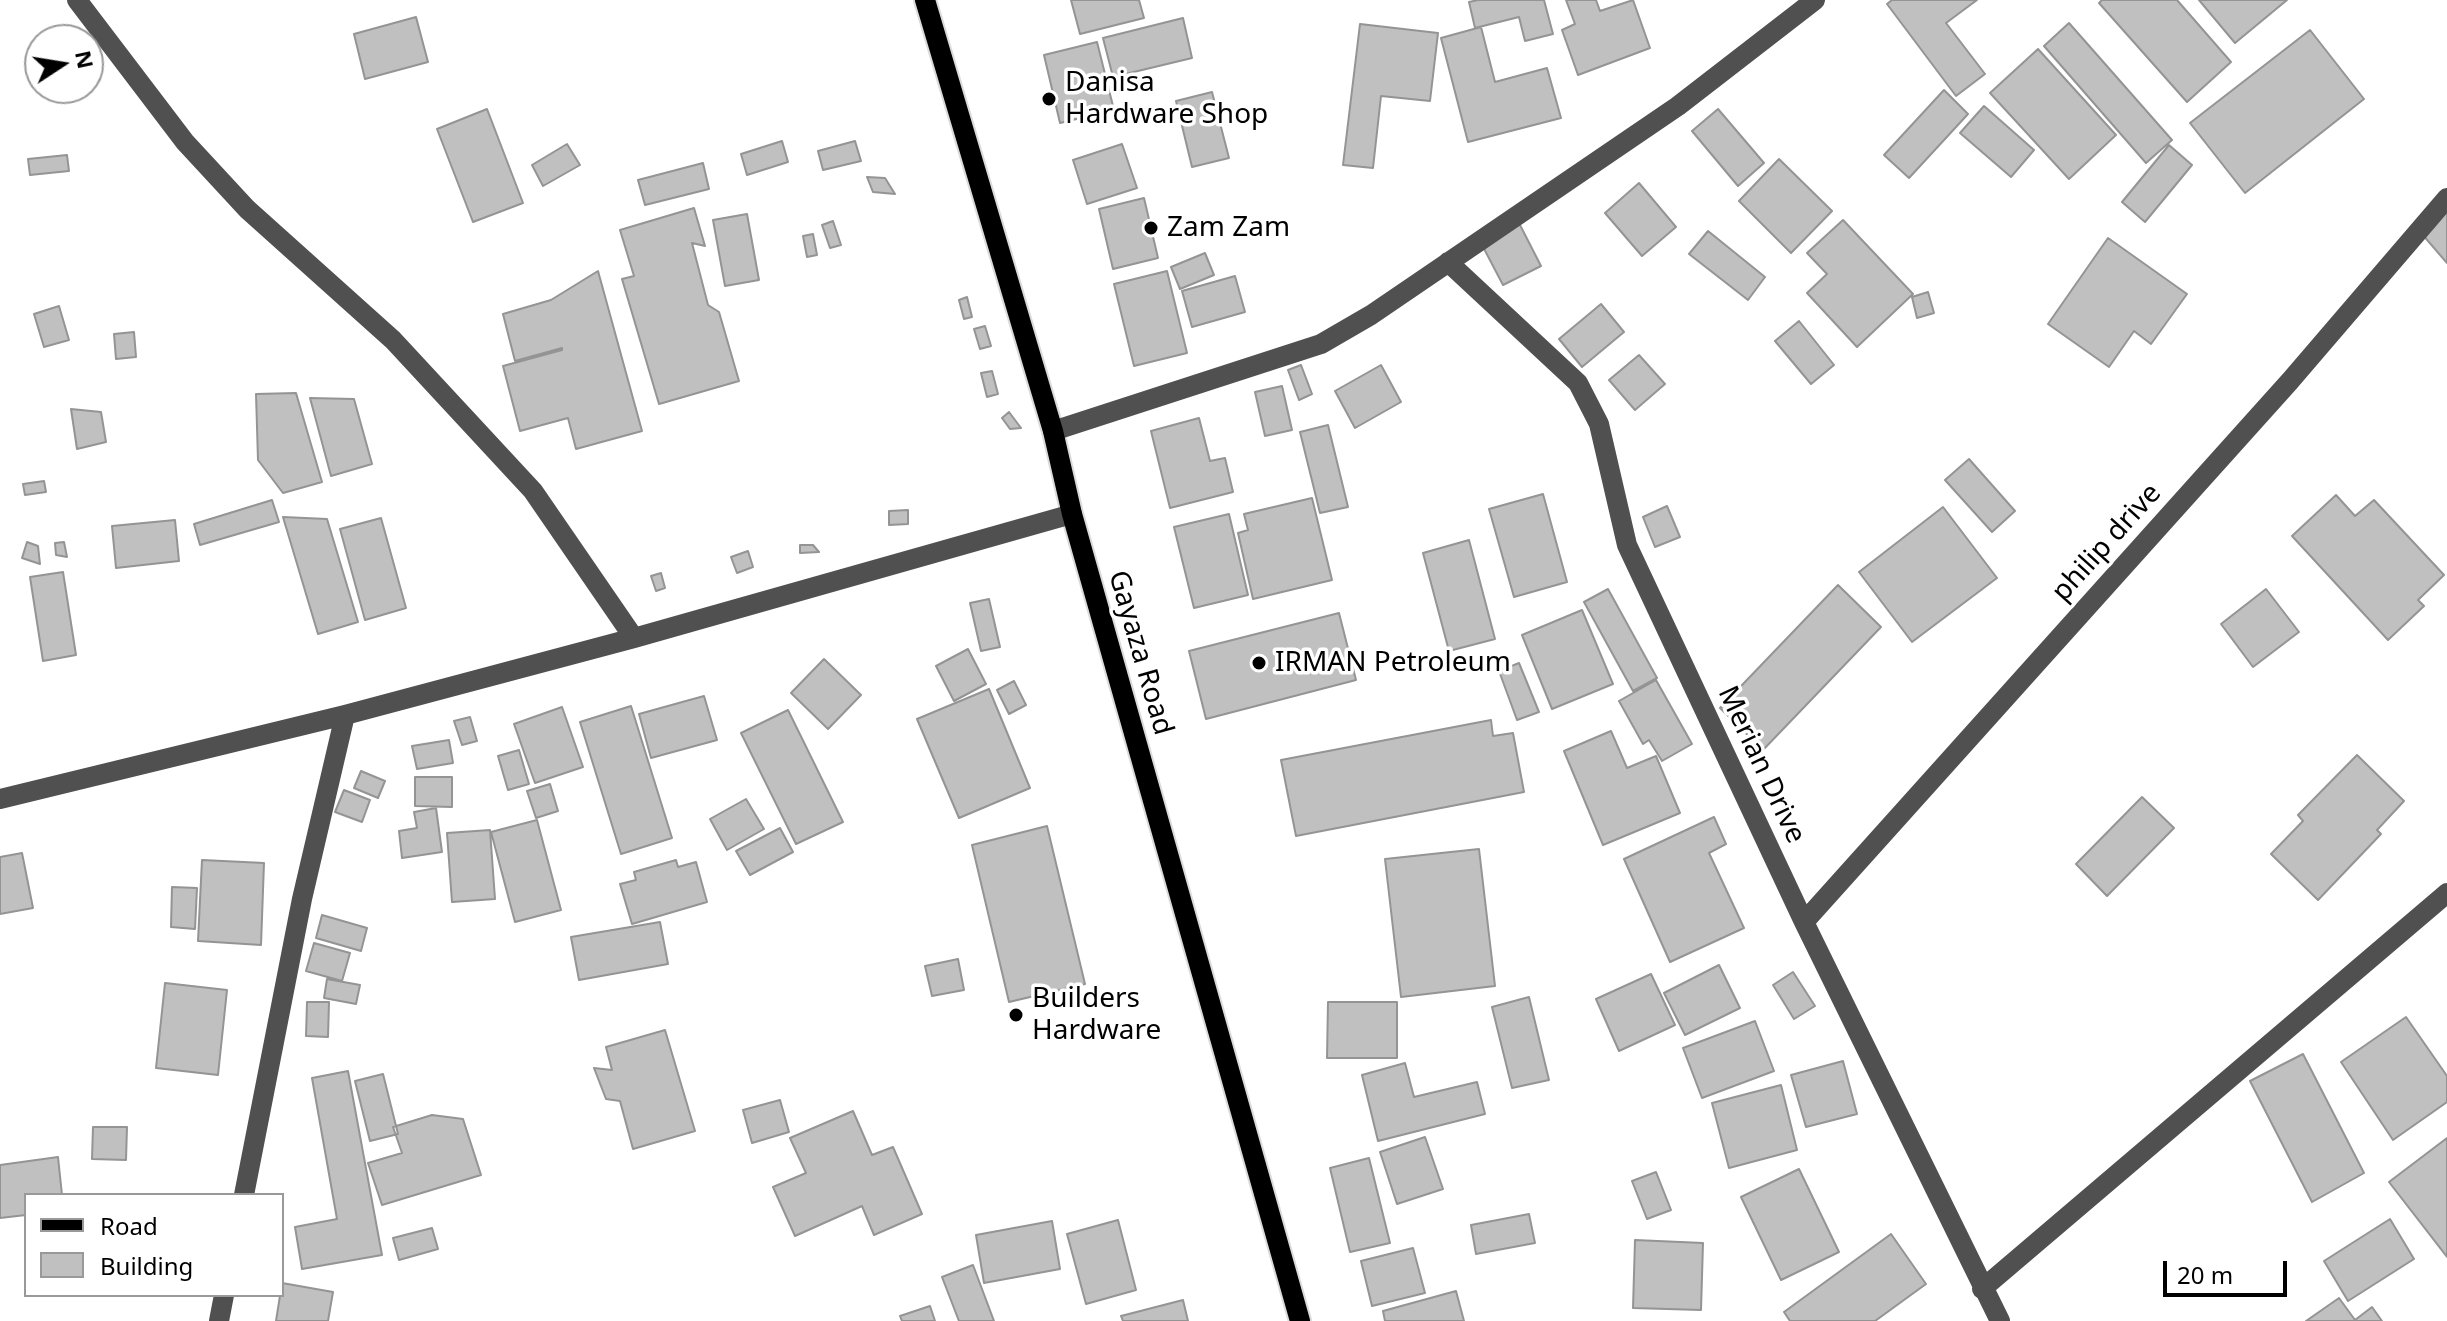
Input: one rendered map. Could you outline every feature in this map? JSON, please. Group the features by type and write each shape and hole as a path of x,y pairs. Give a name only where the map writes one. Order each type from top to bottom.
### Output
{"main road":[{"name":"Gayaza Road","path":"925,0 1053,431 1072,514 1300,1321"}],"street":[{"path":"77,0 185,142 247,209 393,340 533,491 634,638"},
{"path":"1053,431 1321,344 1371,315 1678,106 1815,0"},
{"name":"philip drive","path":"1804,922 2290,381 2447,198"},
{"name":"Merian Drive","path":"1448,262 1578,383 1599,424 1627,545 1804,922 2000,1321"},
{"path":"0,799 345,715 634,638 1072,514"},
{"path":"244,1193 302,899 345,715"},
{"path":"1982,1289 2447,893"},
{"path":"219,1321 224,1297"}],"building":[{"path":"1071,0 1139,0 1144,18 1080,34"},
{"path":"1544,0 1553,34 1525,41 1519,17 1475,28 1469,2"},
{"path":"1566,0 1596,0 1600,11 1633,0 1650,48 1578,75 1562,30 1575,24"},
{"path":"1892,0 1977,0 1946,23 1985,74 1956,96 1887,4"},
{"path":"2102,0 2177,0 2231,62 2187,102 2099,3"},
{"path":"2199,0 2287,0 2235,43"},
{"path":"416,17 428,62 365,79 354,34"},
{"path":"1183,18 1192,58 1113,77 1103,38"},
{"path":"2069,23 2172,140 2146,163 2044,46"},
{"path":"1360,24 1438,33 1430,101 1381,96 1373,168 1343,165"},
{"path":"1481,27 1495,82 1547,68 1561,118 1468,142 1441,38"},
{"path":"2310,30 2364,99 2245,193 2190,123"},
{"path":"1097,42 1114,110 1060,123 1044,55"},
{"path":"2038,49 2116,135 2069,179 1990,93"},
{"path":"1944,90 1968,114 1909,178 1884,155"},
{"path":"1212,92 1229,158 1192,167 1176,101"},
{"path":"1984,106 2034,150 2011,177 1960,133"},
{"path":"487,109 523,203 473,222 437,129"},
{"path":"1718,109 1764,163 1738,186 1692,131"},
{"path":"782,141 788,162 747,175 741,154"},
{"path":"855,141 861,161 823,170 818,151"},
{"path":"567,144 580,165 543,186 532,165"},
{"path":"1122,144 1137,188 1087,204 1073,160"},
{"path":"2169,145 2192,165 2145,222 2122,202"},
{"path":"67,155 69,171 30,175 28,159"},
{"path":"1779,159 1832,211 1791,253 1739,201"},
{"path":"703,163 709,189 645,205 638,180"},
{"path":"867,177 885,178 895,194 873,192"},
{"path":"1639,183 1676,227 1642,256 1605,213"},
{"path":"1144,198 1158,258 1113,269 1099,209"},
{"path":"694,208 705,246 692,243 708,305 719,312 739,381 659,404 622,279 634,276 620,230"},
{"path":"2447,212 2447,263 2422,234"},
{"path":"747,214 759,280 725,286 713,220"},
{"path":"1843,220 1913,294 1857,347 1807,293 1827,274 1807,253"},
{"path":"833,221 841,245 830,248 822,225"},
{"path":"1519,223 1541,266 1503,285 1481,243"},
{"path":"1708,231 1765,277 1748,300 1689,254"},
{"path":"813,234 817,255 807,257 803,236"},
{"path":"2108,238 2187,294 2151,344 2134,331 2109,367 2048,324"},
{"path":"1205,253 1214,275 1180,289 1171,267"},
{"path":"598,271 642,431 576,449 568,418 520,431 503,366 562,348 515,361 503,314 551,300"},
{"path":"1167,271 1187,353 1134,366 1114,284"},
{"path":"1235,276 1245,312 1192,327 1182,291"},
{"path":"1928,292 1934,313 1917,318 1912,297"},
{"path":"967,297 972,317 964,319 959,300"},
{"path":"1601,304 1624,332 1582,367 1559,339"},
{"path":"59,306 69,340 44,347 34,314"},
{"path":"1799,321 1834,365 1811,384 1775,341"},
{"path":"985,326 991,346 980,349 974,329"},
{"path":"134,332 136,357 116,359 114,334"},
{"path":"1639,355 1665,384 1635,410 1609,380"},
{"path":"1301,365 1312,394 1299,400 1288,370"},
{"path":"1381,365 1401,402 1355,428 1335,391"},
{"path":"992,371 998,394 987,397 981,373"},
{"path":"1282,386 1292,430 1265,436 1255,392"},
{"path":"296,393 322,482 283,493 258,460 256,394"},
{"path":"310,398 354,399 372,464 331,476"},
{"path":"71,409 101,412 106,442 77,449"},
{"path":"1009,412 1021,428 1010,429 1002,418"},
{"path":"1199,418 1210,461 1225,458 1233,492 1170,508 1151,431"},
{"path":"1328,425 1348,507 1320,513 1300,432"},
{"path":"1969,459 2015,511 1992,532 1945,480"},
{"path":"44,481 46,492 25,495 23,484"},
{"path":"1543,494 1567,582 1514,597 1489,509"},
{"path":"2336,495 2355,516 2374,500 2444,575 2418,600 2424,606 2388,640 2292,536"},
{"path":"1312,498 1332,580 1253,599 1238,533 1248,530 1244,514"},
{"path":"272,500 279,522 200,545 194,524"},
{"path":"1667,506 1680,537 1655,547 1643,517"},
{"path":"1943,507 1997,578 1912,642 1859,572"},
{"path":"908,510 908,524 889,525 889,511"},
{"path":"1229,514 1248,595 1194,608 1174,527"},
{"path":"283,517 327,519 358,622 318,634"},
{"path":"381,518 406,608 365,620 340,529"},
{"path":"175,520 179,561 116,568 112,526"},
{"path":"1469,540 1495,639 1449,651 1423,553"},
{"path":"27,542 38,546 40,564 22,558"},
{"path":"64,542 67,557 56,555 55,543"},
{"path":"800,545 813,545 819,552 800,553"},
{"path":"748,551 753,567 737,573 731,557"},
{"path":"63,572 76,655 43,661 30,577"},
{"path":"661,573 665,588 656,591 651,576"},
{"path":"1838,585 1881,627 1763,750 1720,708"},
{"path":"1608,589 1657,678 1633,691 1584,602"},
{"path":"2266,589 2299,632 2253,667 2221,624"},
{"path":"989,599 1000,647 981,651 970,603"},
{"path":"1582,610 1613,684 1552,709 1522,635"},
{"path":"1339,613 1356,680 1206,719 1189,651"},
{"path":"968,649 986,684 954,701 936,666"},
{"path":"824,659 861,695 828,729 791,693"},
{"path":"1519,663 1539,712 1517,720 1499,671"},
{"path":"1656,680 1692,744 1662,761 1649,740 1643,744 1619,701"},
{"path":"1014,681 1026,705 1009,714 997,690"},
{"path":"989,689 1030,788 959,818 917,719"},
{"path":"704,696 717,740 651,758 639,714"},
{"path":"631,706 672,838 621,854 580,722"},
{"path":"562,707 583,767 535,783 514,724"},
{"path":"788,710 843,822 796,844 741,733"},
{"path":"470,717 477,741 462,745 454,721"},
{"path":"1491,720 1493,736 1513,733 1524,792 1296,836 1281,760"},
{"path":"1611,731 1627,768 1656,756 1680,813 1603,845 1564,751"},
{"path":"449,740 453,763 417,769 412,746"},
{"path":"519,750 529,784 508,790 498,756"},
{"path":"2357,755 2404,801 2377,830 2381,834 2318,900 2271,854 2303,821 2298,815"},
{"path":"361,771 385,781 378,798 354,788"},
{"path":"415,777 452,777 452,807 415,806"},
{"path":"550,784 558,811 536,818 527,791"},
{"path":"344,790 370,800 362,822 335,812"},
{"path":"2142,797 2174,828 2107,896 2076,864"},
{"path":"746,799 764,829 727,850 710,819"},
{"path":"436,808 442,852 402,858 399,831 417,828 414,812"},
{"path":"1714,817 1726,844 1709,853 1744,928 1670,962 1624,859"},
{"path":"537,820 561,910 515,922 491,832"},
{"path":"1047,826 1085,984 1009,1002 972,845"},
{"path":"780,828 793,852 750,875 736,851"},
{"path":"490,830 495,899 452,902 447,833"},
{"path":"1479,849 1495,986 1401,997 1385,859"},
{"path":"22,853 33,908 0,914 0,857"},
{"path":"202,860 264,863 261,945 198,941"},
{"path":"676,860 678,867 696,862 707,902 632,924 620,884 636,880 634,872"},
{"path":"172,887 197,888 195,929 171,927"},
{"path":"322,915 367,928 361,951 316,938"},
{"path":"660,922 668,964 579,980 571,937"},
{"path":"314,943 350,953 342,981 306,971"},
{"path":"958,959 964,990 932,996 925,966"},
{"path":"1719,965 1740,1008 1685,1035 1664,993"},
{"path":"1793,972 1815,1006 1794,1019 1773,985"},
{"path":"1651,974 1675,1025 1619,1051 1596,999"},
{"path":"327,979 360,985 356,1004 324,998"},
{"path":"165,983 227,990 218,1075 156,1068"},
{"path":"1529,997 1549,1080 1512,1088 1492,1007"},
{"path":"307,1002 329,1002 328,1037 306,1036"},
{"path":"1328,1002 1397,1002 1397,1058 1327,1058"},
{"path":"2406,1017 2447,1076 2447,1102 2393,1140 2341,1062"},
{"path":"1755,1021 1774,1071 1702,1098 1683,1048"},
{"path":"665,1030 695,1131 633,1149 620,1101 606,1099 594,1068 612,1070 606,1047"},
{"path":"2303,1054 2364,1173 2312,1202 2250,1081"},
{"path":"1843,1061 1857,1114 1806,1127 1791,1075"},
{"path":"1405,1063 1414,1097 1477,1082 1485,1114 1378,1141 1362,1075"},
{"path":"348,1071 382,1255 302,1269 295,1227 337,1219 312,1078"},
{"path":"383,1074 398,1134 370,1141 355,1081"},
{"path":"1781,1085 1797,1150 1729,1168 1712,1103"},
{"path":"780,1100 789,1132 752,1143 743,1110"},
{"path":"853,1111 872,1155 893,1147 922,1214 874,1235 862,1206 795,1236 773,1187 806,1173 790,1138"},
{"path":"432,1115 463,1119 481,1175 382,1205 368,1163 402,1153 393,1127"},
{"path":"93,1127 127,1127 126,1160 92,1159"},
{"path":"1425,1137 1443,1189 1397,1204 1380,1152"},
{"path":"2447,1138 2447,1257 2389,1182"},
{"path":"58,1157 62,1193 24,1193 24,1215 0,1218 0,1165"},
{"path":"1369,1158 1390,1243 1350,1252 1330,1168"},
{"path":"1799,1169 1839,1252 1781,1280 1741,1197"},
{"path":"1656,1172 1671,1210 1647,1219 1632,1181"},
{"path":"1529,1214 1535,1243 1476,1254 1471,1225"},
{"path":"2390,1219 2414,1259 2348,1301 2324,1261"},
{"path":"1118,1220 1136,1290 1086,1304 1067,1234"},
{"path":"1052,1221 1060,1269 984,1283 976,1235"},
{"path":"432,1228 438,1249 399,1260 393,1238"},
{"path":"1891,1234 1926,1284 1875,1321 1790,1321 1784,1312"},
{"path":"1635,1240 1703,1243 1701,1310 1633,1308"},
{"path":"1413,1248 1425,1293 1372,1306 1361,1261"},
{"path":"973,1265 994,1321 959,1321 942,1277"},
{"path":"284,1283 333,1292 328,1321 276,1321 280,1297 284,1297"},
{"path":"1456,1291 1464,1321 1385,1321 1383,1311"},
{"path":"2339,1298 2355,1320 2372,1307 2382,1321 2306,1321"},
{"path":"1183,1300 1188,1321 1123,1321 1121,1316"},
{"path":"930,1306 935,1321 902,1321 900,1316"}],"place":[{"name":"Danisa Hardware Shop","path":"1049,99"},
{"name":"Zam Zam","path":"1151,228"},
{"name":"IRMAN Petroleum","path":"1259,663"},
{"name":"Builders Hardware","path":"1016,1015"}]}
